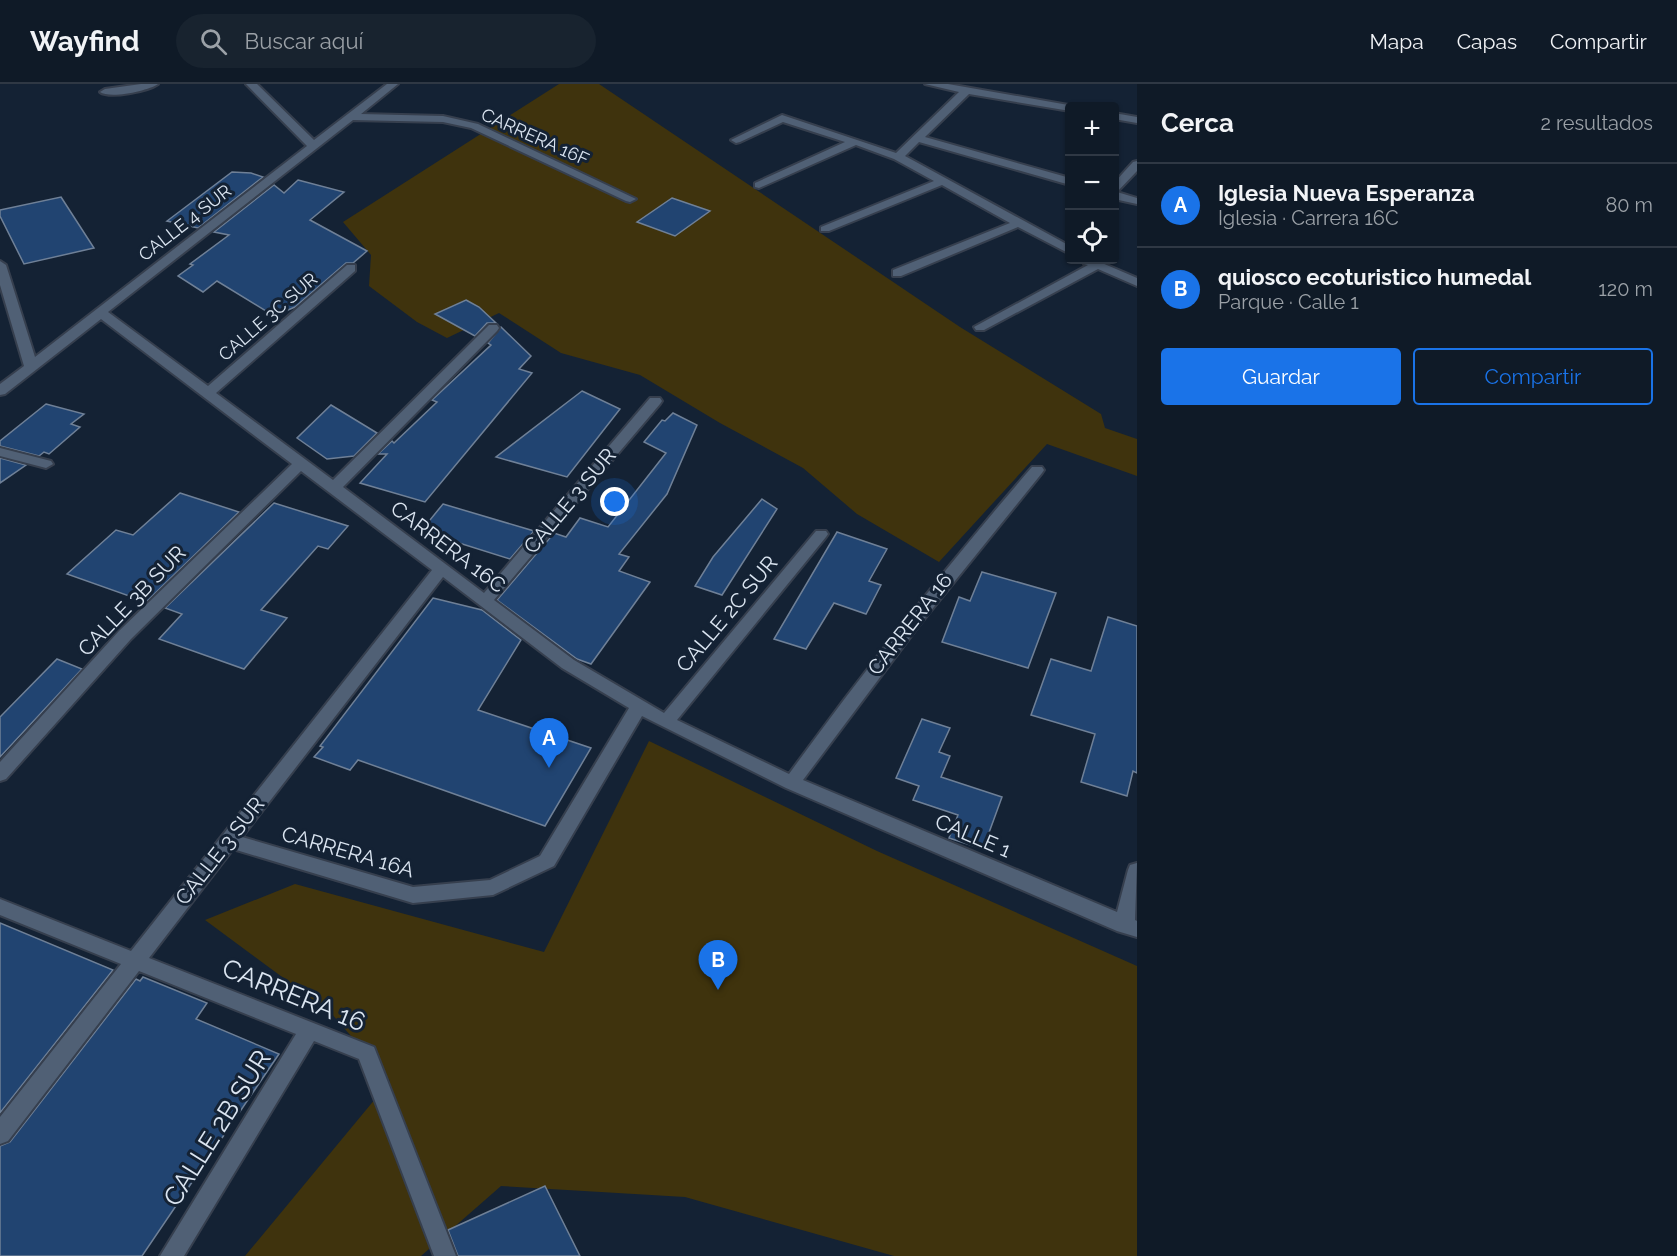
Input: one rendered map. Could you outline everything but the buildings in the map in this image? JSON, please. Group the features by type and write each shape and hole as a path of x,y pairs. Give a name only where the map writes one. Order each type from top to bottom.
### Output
{"street":[{"path":"105,92 125,91 153,84"},
{"path":"251,84 314,146"},
{"name":"CALLE 4 SUR","path":"0,391 393,84"},
{"path":"930,84 1065,107"},
{"path":"898,157 966,91"},
{"name":"CARRERA 16F","path":"351,117 443,119 474,126 630,199"},
{"path":"1119,117 1137,120"},
{"path":"736,140 782,118 836,137 856,141 898,157 1065,246"},
{"path":"917,138 1065,181"},
{"path":"759,185 856,141"},
{"path":"1119,187 1137,164"},
{"path":"825,229 943,182"},
{"path":"1119,195 1137,201"},
{"path":"897,273 1018,223"},
{"path":"980,327 1088,264"},
{"path":"1096,264 1137,282"},
{"path":"0,266 32,366"},
{"name":"CALLE 3C SUR","path":"208,393 351,268"},
{"name":"CARRERA 16C","path":"100,312 568,664 666,722 792,783"},
{"path":"334,488 493,327"},
{"name":"CALLE 3 SUR","path":"485,601 655,401"},
{"path":"0,452 46,464"},
{"name":"CALLE 3B SUR","path":"0,774 124,635 301,463"},
{"name":"CARRERA 16","path":"792,783 863,684 952,570 1037,470"},
{"name":"CALLE 2C SUR","path":"666,722 821,534"},
{"name":"CALLE 3 SUR","path":"0,1134 441,568"},
{"name":"CARRERA 16A","path":"228,840 413,896 493,887 547,861 639,706"},
{"name":"CALLE 1","path":"792,783 1130,927"},
{"path":"1130,927 1137,870"},
{"name":"CARRERA 16","path":"0,907 367,1053 445,1256"},
{"name":"CALLE 2B SUR","path":"171,1256 310,1030"}],"shaded area":[{"path":"559,84 599,84 960,327 1101,414 1105,428 1137,439 1137,476 1047,444 939,562 857,514 803,468 720,423 640,375 561,353 499,313 447,338 417,322 369,286 371,255 343,222"},
{"path":"649,741 877,851 1137,966 1137,1256 894,1256 685,1197 501,1186 421,1256 245,1256 390,1081 331,1013 205,920 295,884 544,952"}],"place":[{"name":"Iglesia Nueva Esperanza","path":"549,768"},
{"name":"quiosco ecoturistico humedal","path":"718,990"}]}
